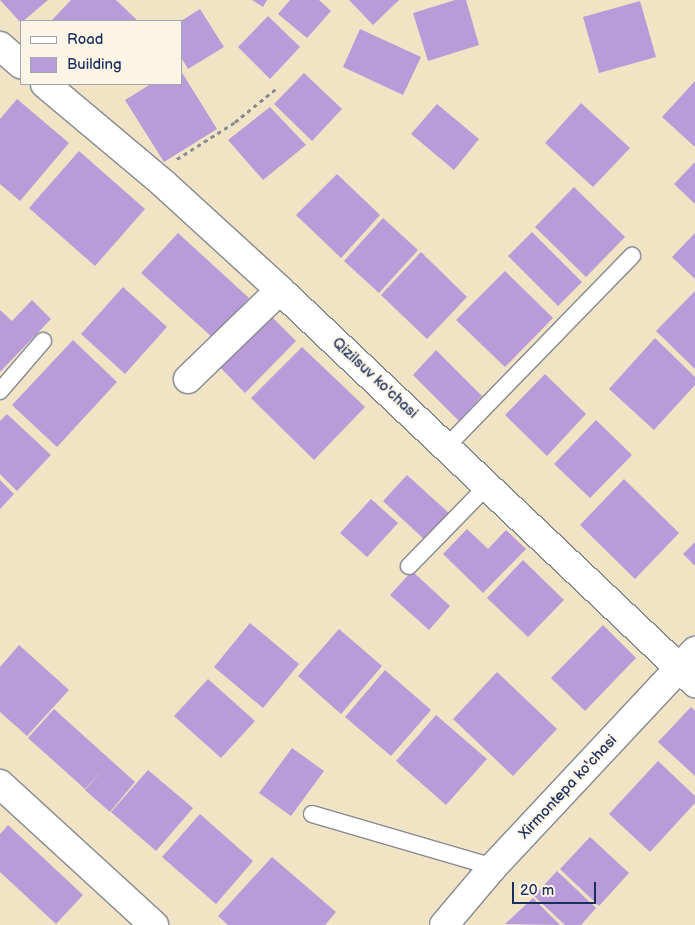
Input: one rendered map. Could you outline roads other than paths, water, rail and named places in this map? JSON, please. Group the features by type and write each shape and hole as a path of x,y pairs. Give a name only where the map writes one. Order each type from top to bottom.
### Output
{"street":[{"path":"0,46 20,63"},
{"name":"Qizilsuv ko'chasi","path":"45,85 164,184 488,485 690,667"},
{"path":"188,379 280,290"},
{"name":"Xirmontepa ko'chasi","path":"444,925 493,867 690,667"},
{"path":"0,784 154,925"}],"lane":[{"path":"448,446 632,256"},
{"path":"0,391 43,341"},
{"path":"409,566 488,485"},
{"path":"312,814 493,867"}]}
